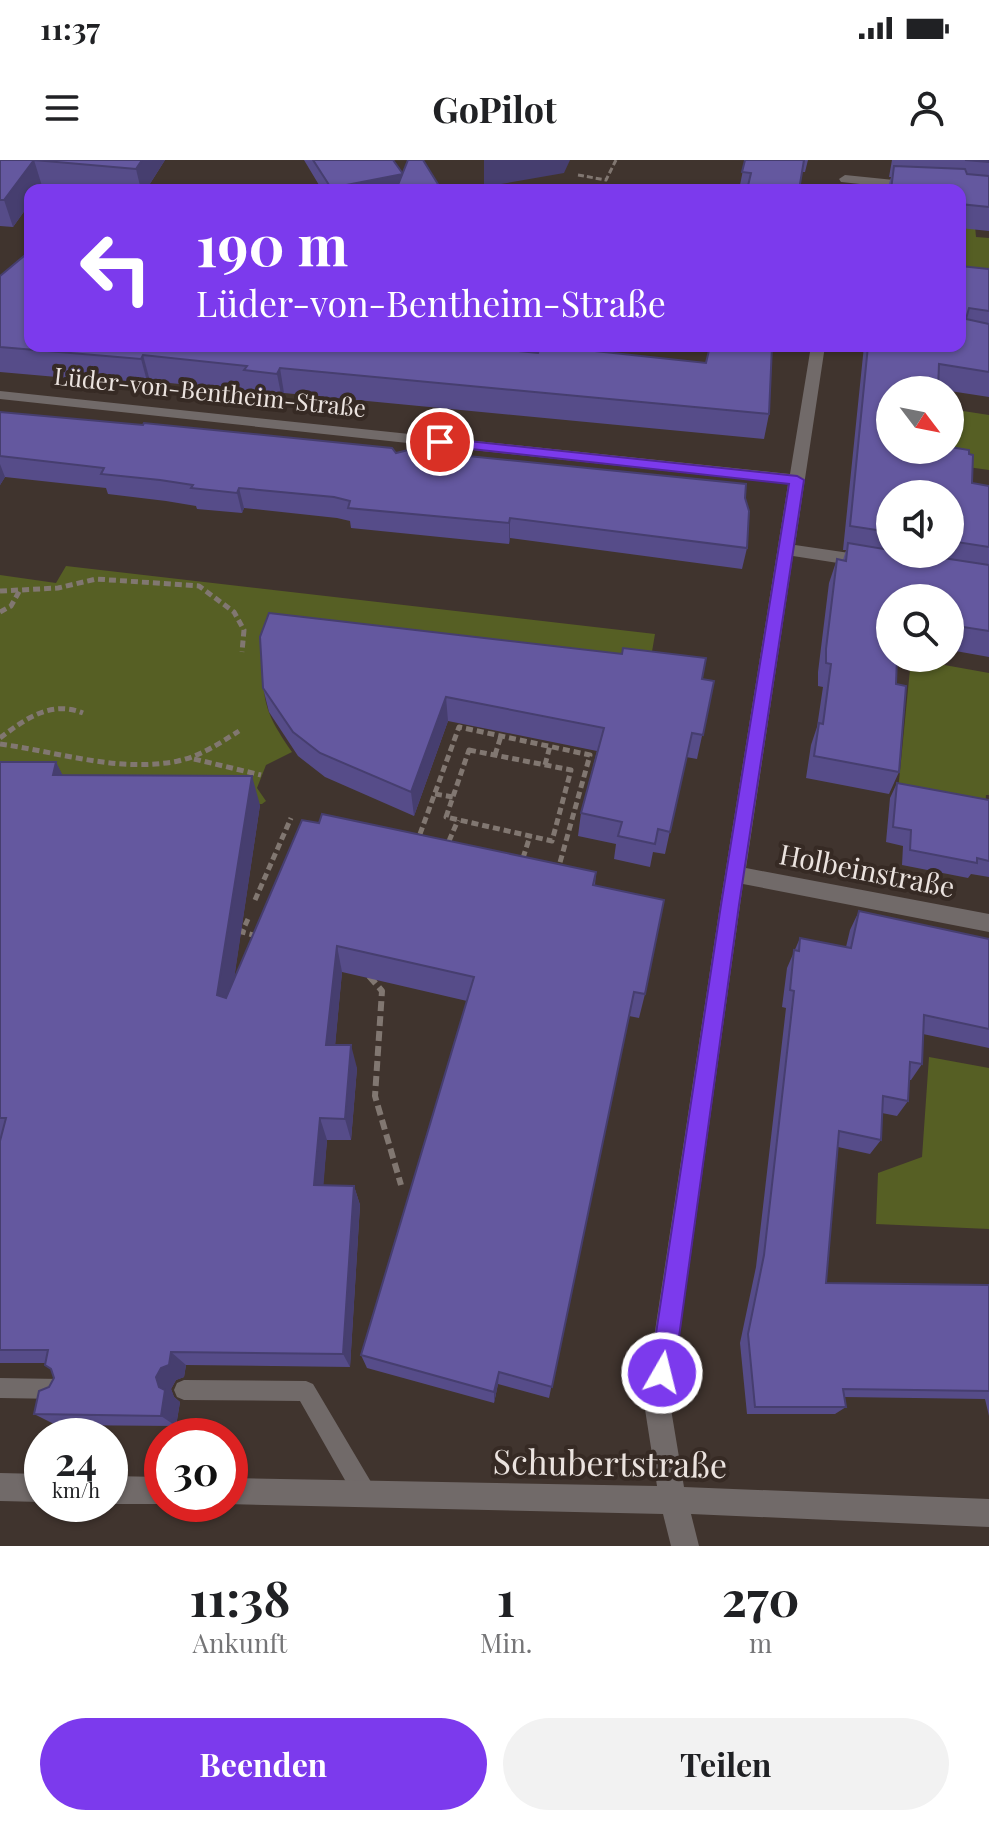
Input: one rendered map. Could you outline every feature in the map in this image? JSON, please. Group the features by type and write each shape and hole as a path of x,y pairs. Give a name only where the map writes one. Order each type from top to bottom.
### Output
{"street":[{"path":"845,180 888,184"},
{"path":"966,191 974,192"},
{"path":"685,1546 673,1500 657,1403 735,874 817,352"},
{"name":"Lüder-von-Bentheim-Straße","path":"0,395 408,447 797,480"},
{"path":"787,549 876,563"},
{"name":"Holbeinstraße","path":"735,874 989,923"},
{"path":"0,1487 24,1488"},
{"name":"Schubertstraße","path":"248,1492 673,1500 989,1513"}],"lane":[{"path":"0,1388 61,1389"},
{"path":"184,1390 306,1391 366,1495"}],"path":[{"path":"578,175 606,180 616,160"},
{"path":"0,591 58,588 96,579 199,586 234,612 244,630 242,652"},
{"path":"0,612 11,606 20,590"},
{"path":"0,738 27,719 48,711 72,707 83,713"},
{"path":"420,834 459,727 590,755 559,866"},
{"path":"0,744 111,763 154,765 193,759 217,748 239,731"},
{"path":"495,755 501,736"},
{"path":"545,765 550,746"},
{"path":"469,750 495,755 571,770 552,841 446,817 469,750"},
{"path":"193,759 261,775"},
{"path":"435,794 453,797"},
{"path":"255,900 291,818"},
{"path":"558,819 571,822"},
{"path":"449,841 458,820"},
{"path":"523,858 530,836"},
{"path":"248,919 242,932 267,939"},
{"path":"365,971 382,991 375,1096 401,1185"}],"green space":[{"path":"966,225 975,226 976,237 989,238 989,285 966,282"},
{"path":"964,411 989,415 989,470 946,464 964,464"},
{"path":"66,566 655,634 648,675 264,662 268,710 292,752 266,765 257,788 266,801 262,804 69,803 0,790 0,575 56,583"},
{"path":"964,669 989,673 989,795 986,795 985,809 898,791 910,672 964,672"},
{"path":"929,1057 989,1068 989,1229 876,1224 878,1173 922,1157"}],"building":[{"path":"0,160 34,160 4,200 0,200"},
{"path":"34,160 142,160 136,169"},
{"path":"313,160 393,160 403,174 352,184 328,184"},
{"path":"408,160 423,160 437,184 398,184"},
{"path":"745,160 804,160 800,184 748,184 751,173 742,172"},
{"path":"894,166 965,169 967,174 989,176 989,207 966,205 966,184 892,184"},
{"path":"24,256 24,349 0,347 0,276"},
{"path":"966,267 989,269 989,311 969,308 966,319"},
{"path":"966,319 989,324 989,372 939,364 939,376 876,376 876,464 964,464 964,449 969,450 969,454 973,455 972,483 989,486 989,547 964,543 964,480 876,480 876,530 850,526 867,352 966,352"},
{"path":"59,352 604,352 706,363 709,352 772,352 769,414 280,368 277,374 244,370 247,366 143,355 141,359"},
{"path":"0,412 144,423 392,448 396,453 408,450 746,484 745,498 749,511 747,548 510,518 509,523 348,508 350,501 334,497 239,488 237,493 191,488 193,485 101,474 104,468 0,456"},
{"path":"848,543 876,548 876,568 964,568 964,561 989,565 989,631 964,627 964,584 876,584 876,672 896,672 896,684 906,686 899,772 814,756 819,723 823,724 831,664 826,663 826,649 837,559 846,561"},
{"path":"269,613 622,654 623,648 706,658 702,679 714,681 703,735 692,733 670,832 658,829 655,844 618,836 622,822 581,813 604,728 446,697 411,792 320,753 293,732 263,688 260,637"},
{"path":"0,762 56,762 53,775 252,776 217,995 226,998 302,820 319,823 322,814 596,872 593,885 664,900 645,994 634,992 552,1387 499,1372 494,1392 361,1355 474,977 337,946 326,1045 351,1045 345,1119 320,1118 314,1185 354,1186 343,1354 171,1352 169,1365 161,1368 156,1377 159,1387 165,1390 161,1416 34,1414 39,1391 49,1387 54,1378 51,1369 45,1365 48,1350 0,1350 0,1141 6,1118 0,1118"},
{"path":"897,783 989,800 989,861 977,858 977,863 910,850 911,830 893,827"},
{"path":"859,911 989,939 989,1029 924,1015 922,1064 910,1062 908,1101 883,1096 881,1140 839,1131 826,1283 989,1285 989,1391 843,1389 846,1407 755,1407 748,1334 764,1255 794,991 790,990 794,950 799,951 800,938 851,948"}],"route":[{"path":"440,442 797,480 730,905 662,1373"}]}
